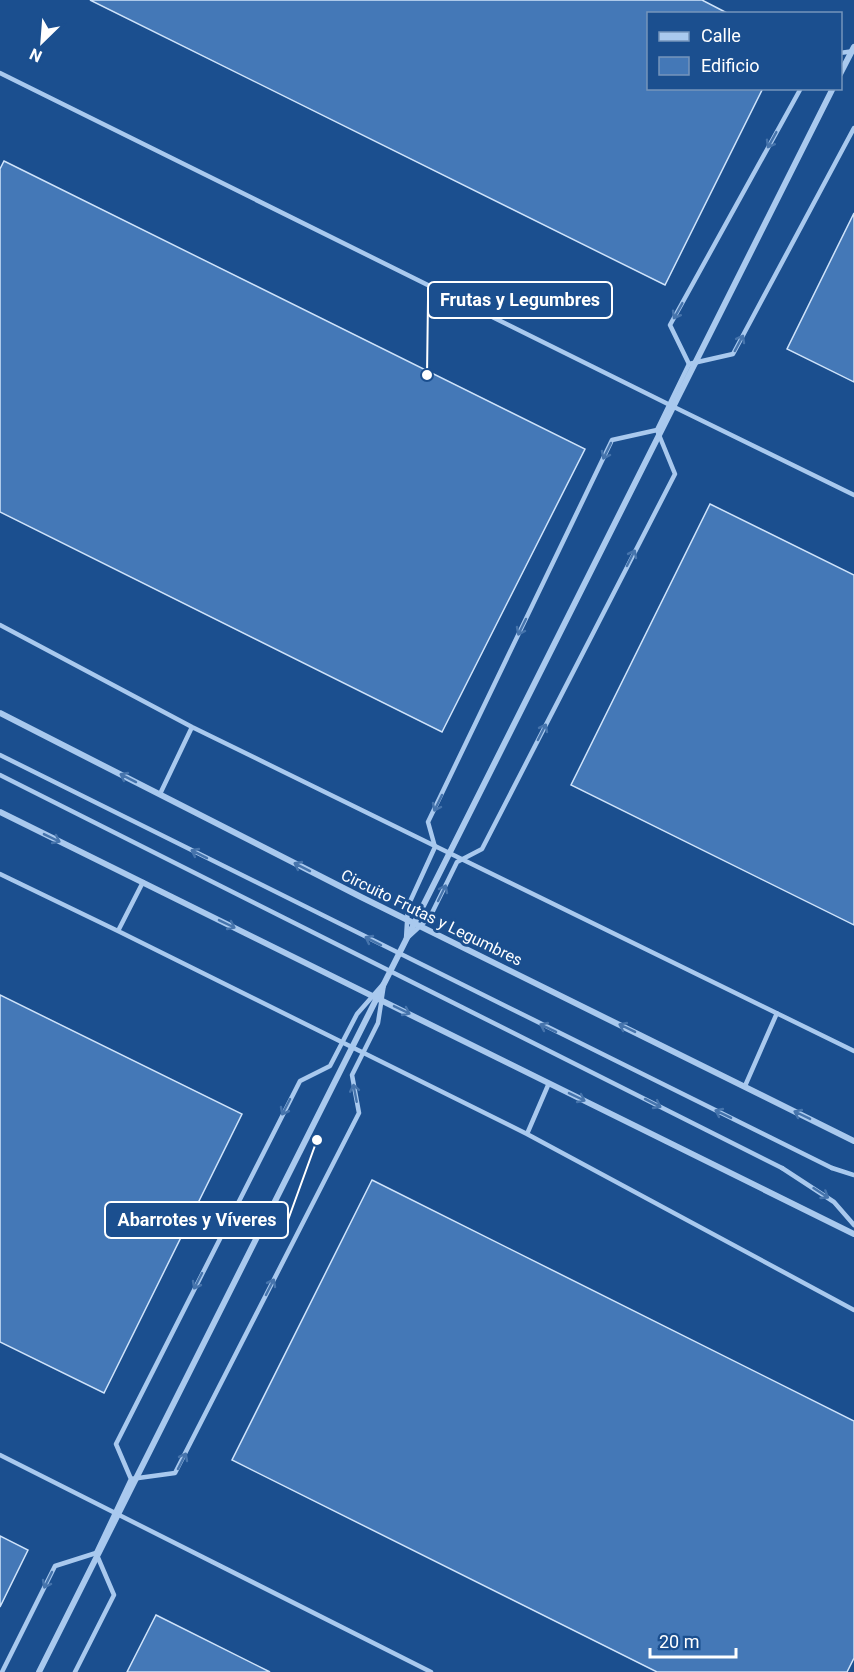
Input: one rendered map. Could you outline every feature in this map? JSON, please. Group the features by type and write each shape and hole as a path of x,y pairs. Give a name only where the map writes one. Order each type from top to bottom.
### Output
{"street":[{"path":"842,70 854,49"},
{"path":"39,1672 832,90"},
{"name":"Circuito Frutas y Legumbres","path":"0,713 414,923 854,1141"},
{"path":"0,812 854,1233"}],"lane":[{"path":"0,73 854,495"},
{"path":"689,364 670,325 800,90"},
{"path":"689,364 733,354 854,128"},
{"path":"406,939 430,917 457,862 482,849 675,474 657,430 689,364"},
{"path":"131,1479 175,1473 359,1113 352,1076 378,1023 385,982 406,939 408,906 435,847 428,822 612,440 657,430"},
{"path":"0,625 192,727 854,1051"},
{"path":"159,794 192,727"},
{"path":"0,755 832,1168 854,1175"},
{"path":"0,775 782,1168 834,1202 854,1225"},
{"path":"0,874 527,1134 854,1310"},
{"path":"118,931 143,882"},
{"path":"2,1672 55,1566 96,1553 131,1479 116,1444 300,1081 330,1066 357,1014 385,982"},
{"path":"745,1086 777,1013"},
{"path":"527,1134 549,1083"},
{"path":"0,1455 431,1672"},
{"path":"75,1672 114,1595 96,1553"}],"building":[{"path":"90,0 702,0 725,12 647,12 647,90 762,90 665,285"},
{"path":"4,161 585,449 442,732 0,512 0,169"},
{"path":"854,213 854,382 787,349"},
{"path":"710,504 854,575 854,925 571,785"},
{"path":"0,995 242,1114 104,1393 0,1342"},
{"path":"372,1180 854,1421 854,1658 847,1672 657,1672 232,1460"},
{"path":"0,1536 28,1550 0,1607"},
{"path":"156,1615 270,1672 127,1672"}],"place":[{"name":"Frutas y Legumbres","path":"427,375"},
{"name":"Abarrotes y Víveres","path":"317,1140"}]}
